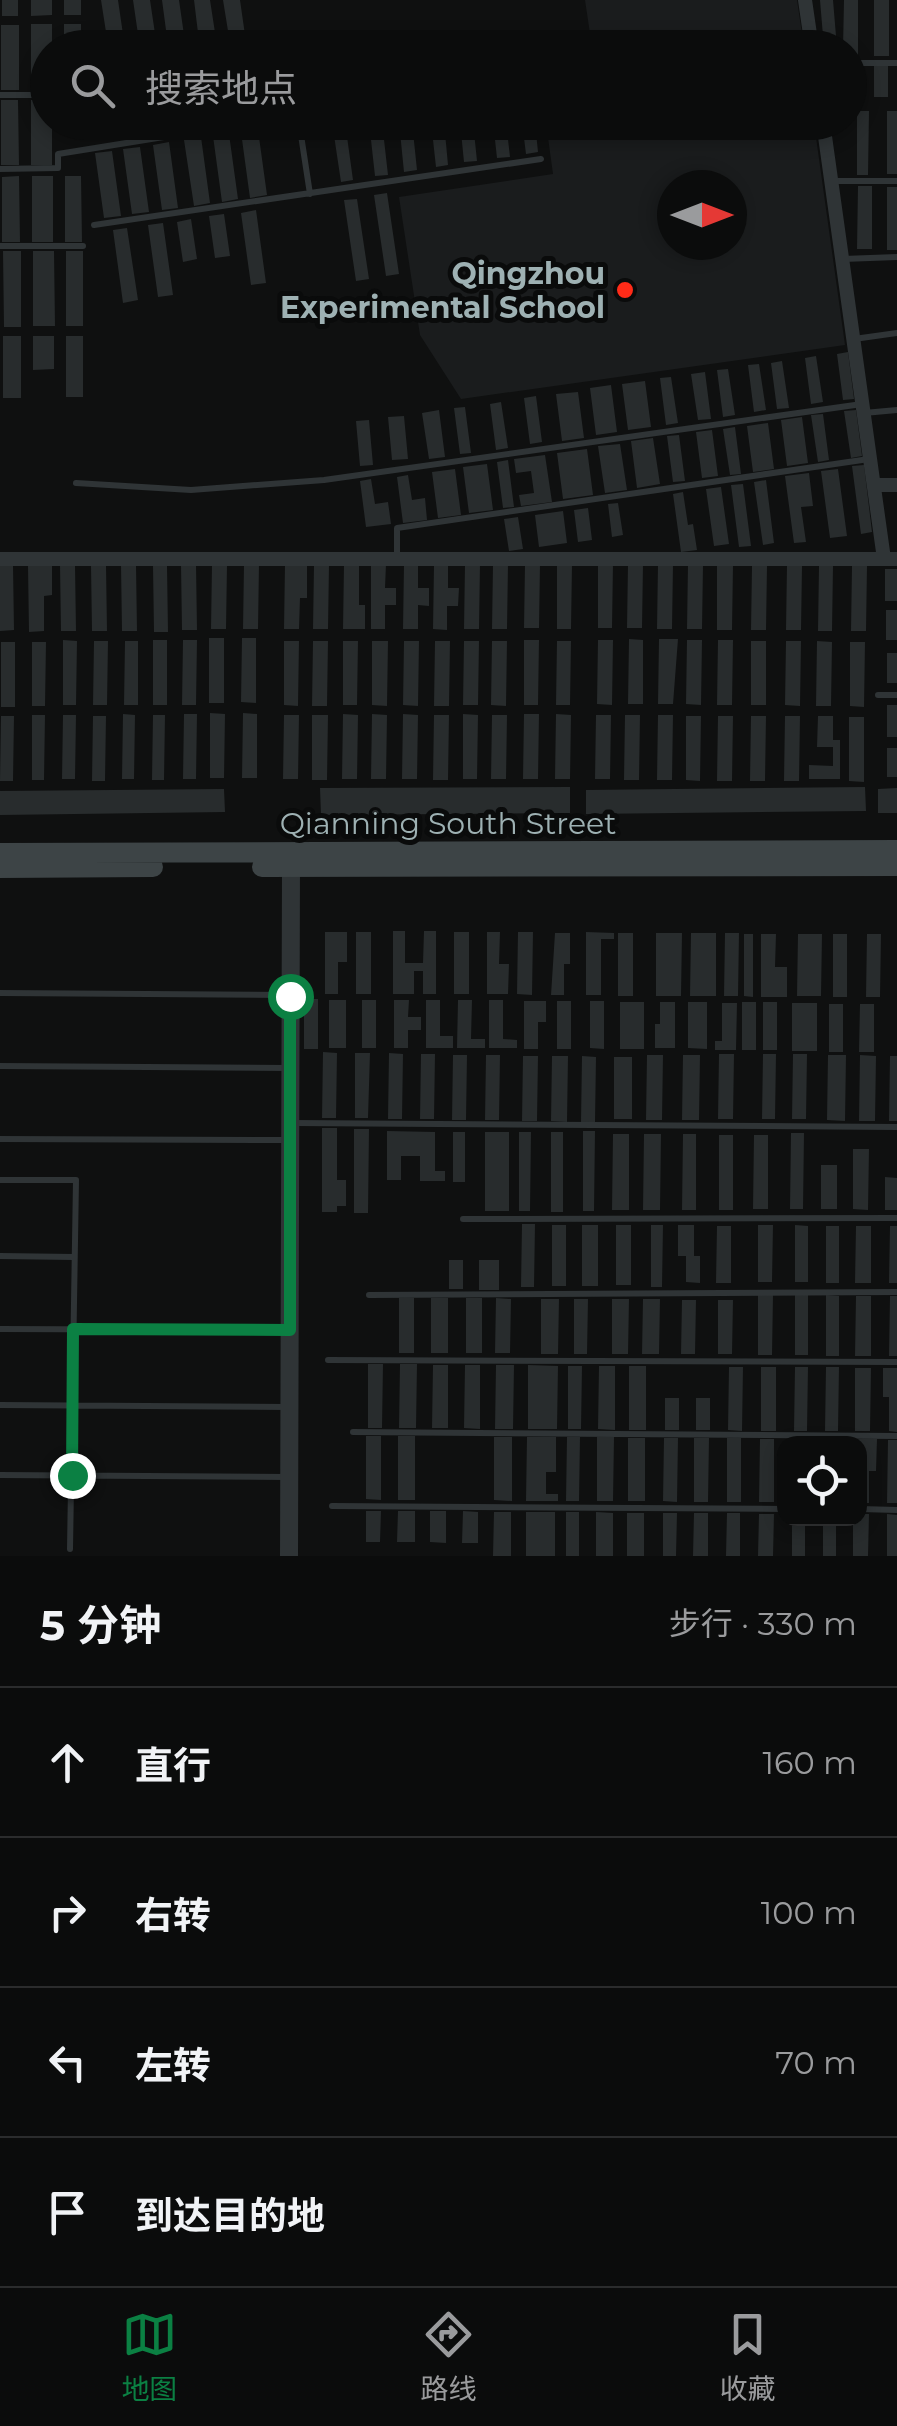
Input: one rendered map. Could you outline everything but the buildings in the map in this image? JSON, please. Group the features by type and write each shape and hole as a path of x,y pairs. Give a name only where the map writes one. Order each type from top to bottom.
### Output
{"main road":[{"name":"Qianning South Street","path":"0,853 897,850"},
{"name":"Qianning South Street","path":"0,868 897,866"}],"street":[{"path":"805,0 809,30"},
{"path":"0,559 890,559 874,485 826,140"},
{"path":"874,485 897,484"},
{"path":"288,1556 291,867"}],"lane":[{"path":"867,63 897,63"},
{"path":"0,95 30,95"},
{"path":"0,169 58,168 58,154 145,140"},
{"path":"302,140 310,194"},
{"path":"94,226 541,160"},
{"path":"832,181 897,181"},
{"path":"0,246 84,246"},
{"path":"843,259 897,257"},
{"path":"854,339 897,333"},
{"path":"76,483 191,490 306,482 864,408 897,410"},
{"path":"397,558 397,528 870,458"},
{"path":"878,696 897,696"},
{"path":"0,994 290,996"},
{"path":"0,1066 290,1068"},
{"path":"0,1138 290,1131 897,1127"},
{"path":"0,1180 76,1180 70,1549"},
{"path":"463,1218 897,1218"},
{"path":"0,1256 74,1258"},
{"path":"369,1294 897,1292"},
{"path":"0,1329 290,1330"},
{"path":"328,1360 897,1362"},
{"path":"0,1404 289,1407"},
{"path":"353,1432 897,1436"},
{"path":"0,1475 289,1478"},
{"path":"332,1506 777,1509"},
{"path":"867,1509 897,1510"}],"shaded area":[{"path":"585,0 797,0 801,30 589,30"},
{"name":"Qingzhou Experimental School","path":"548,140 816,140 845,345 461,399 420,335 399,197 553,174"}],"place":[{"name":"Qingzhou Experimental School","path":"625,290"}],"route":[{"path":"72,1475 73,1329 290,1330 290,996"}]}
